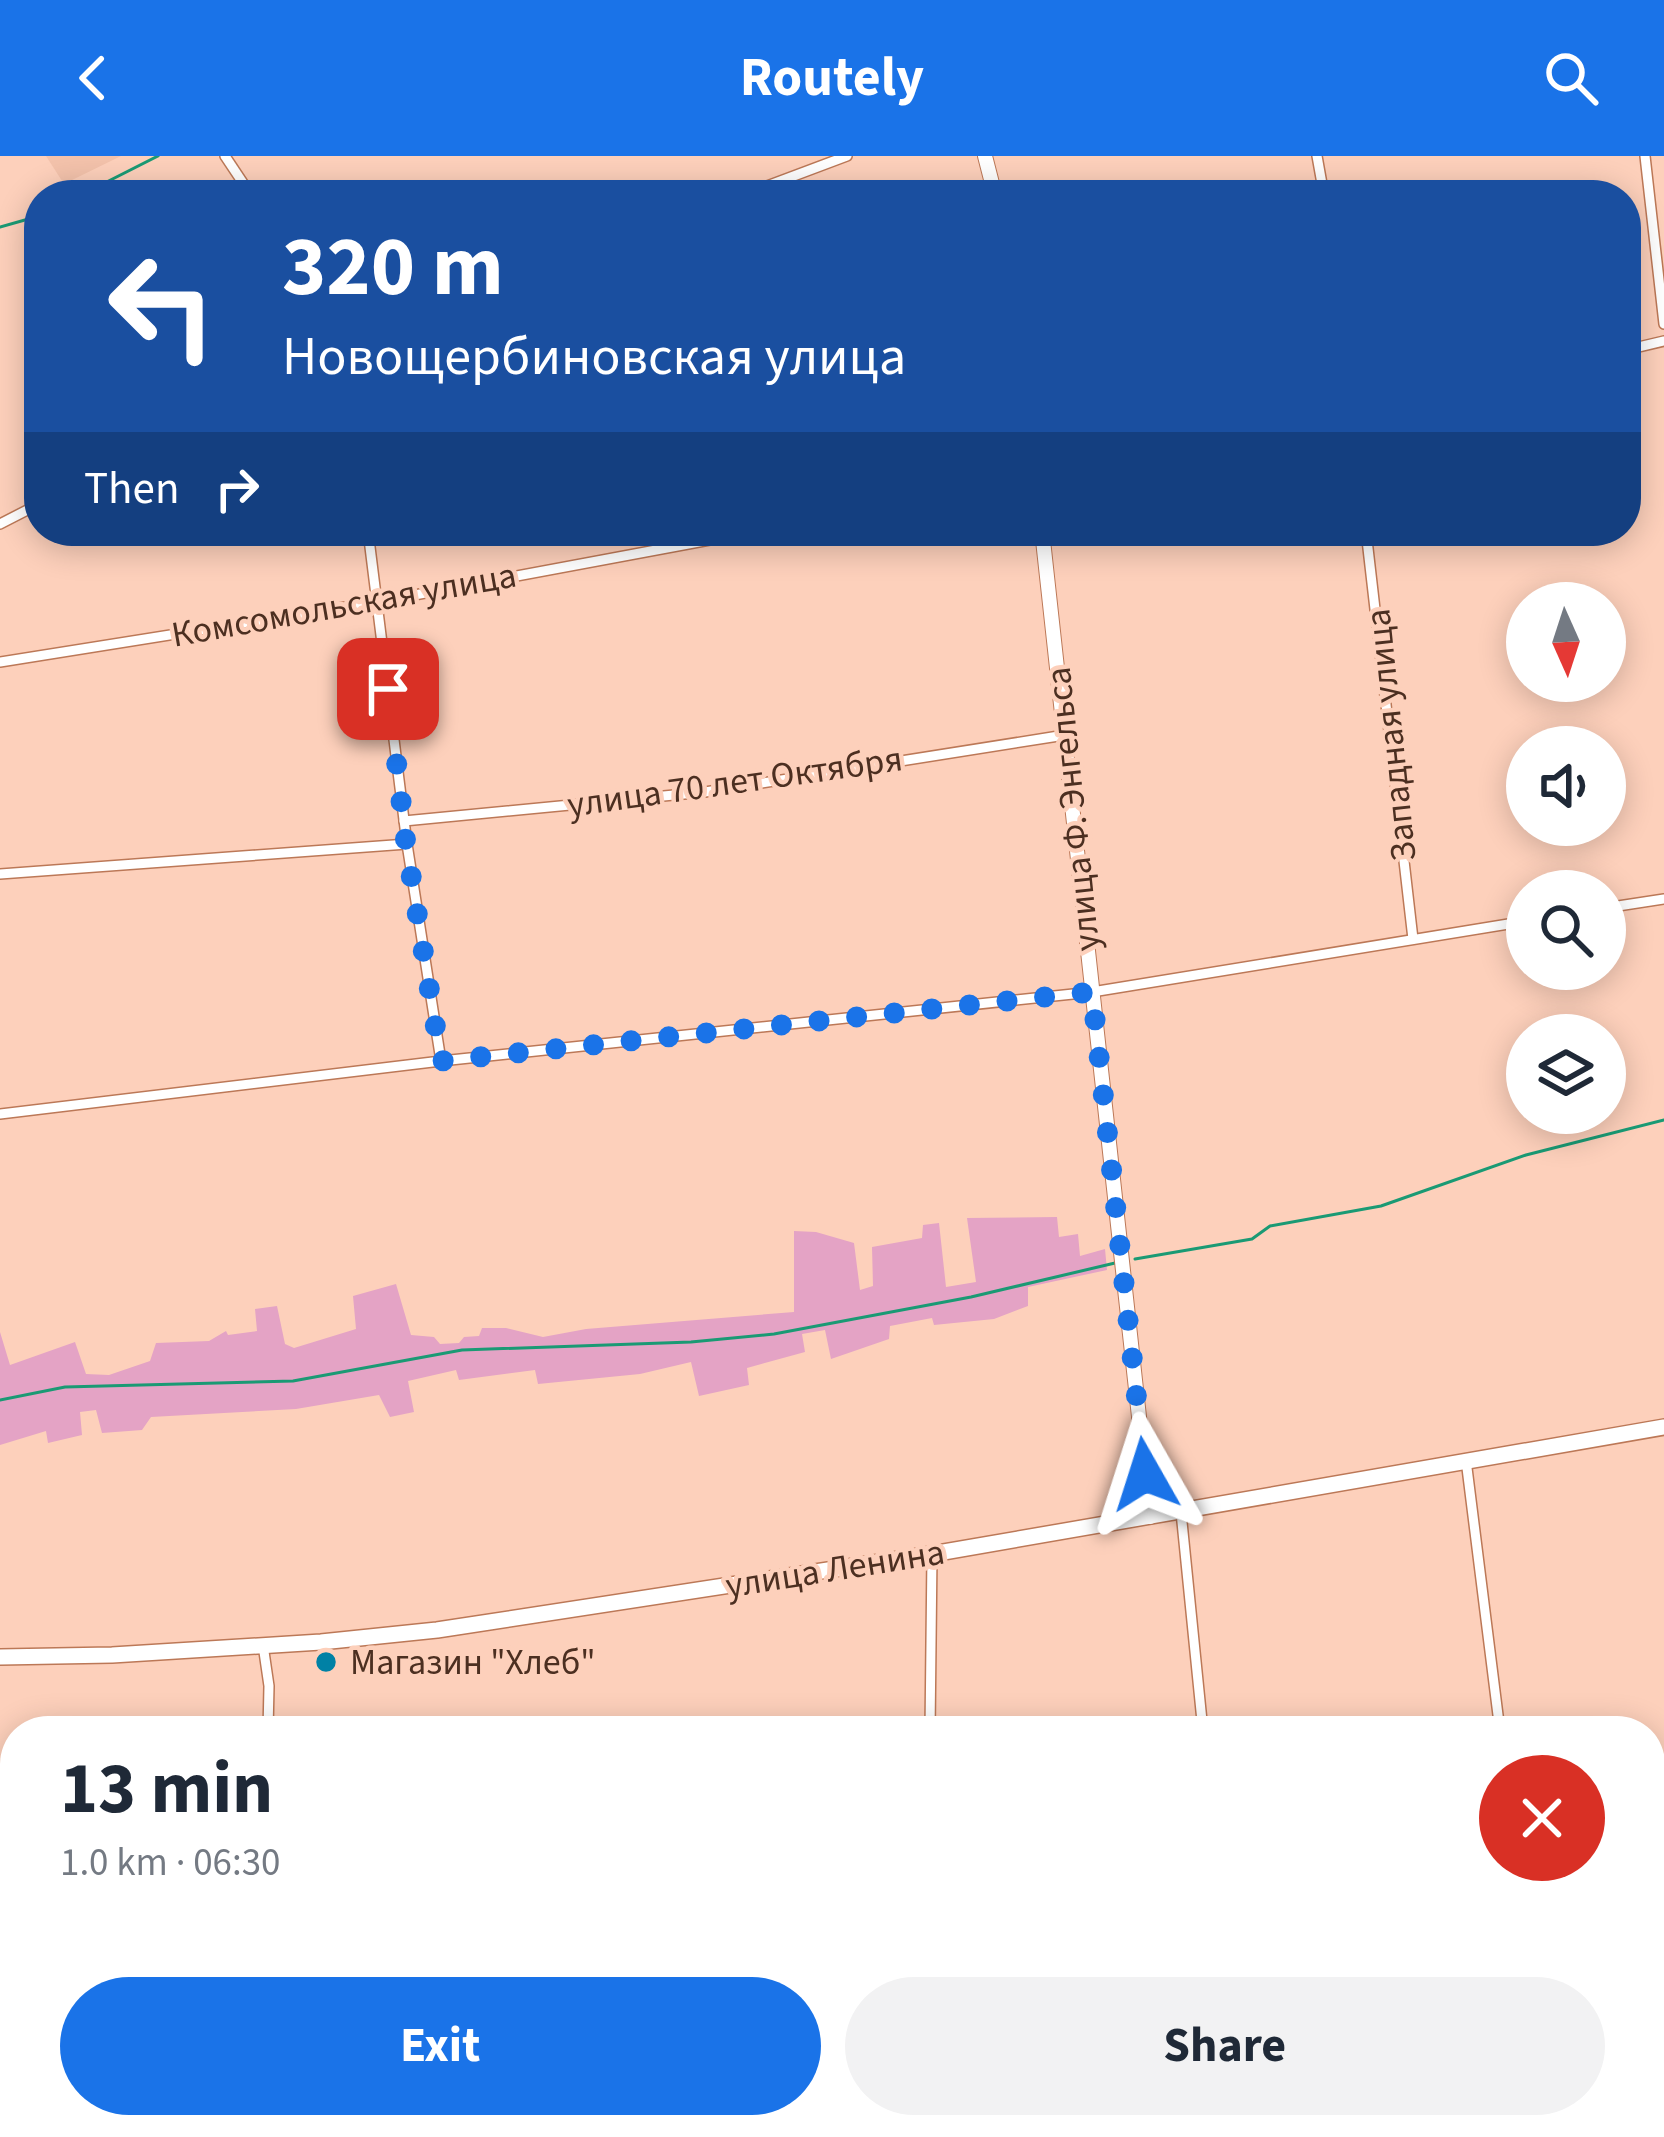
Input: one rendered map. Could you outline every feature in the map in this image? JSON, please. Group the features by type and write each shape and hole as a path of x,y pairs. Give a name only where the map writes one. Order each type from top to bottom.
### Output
{"main road":[{"name":"улица Ф. Энгельса","path":"1044,546 1150,1517"},
{"name":"улица Ленина","path":"0,1657 262,1646 437,1630 932,1555 1664,1427"}],"street":[{"path":"783,180 847,156"},
{"path":"1645,156 1664,324"},
{"path":"370,546 406,844 441,1061"},
{"name":"Комсомольская улица","path":"0,662 376,602 677,546"},
{"name":"Западная улица","path":"1368,546 1413,938"},
{"name":"улица 70 лет Октября","path":"404,820 704,792 1065,734"},
{"path":"0,874 406,844"},
{"path":"1626,905 1664,899"},
{"path":"0,1114 441,1061 1092,992 1506,924"},
{"path":"1466,1460 1498,1716"},
{"path":"1181,1512 1201,1716"},
{"path":"930,1716 932,1555"},
{"path":"262,1646 268,1716"}],"shaded area":[{"path":"46,156 121,156 72,180 61,180"},
{"path":"1057,1217 1059,1237 1078,1234 1080,1256 1105,1249 1107,1270 1028,1287 1028,1306 994,1319 934,1325 932,1318 890,1326 889,1339 831,1359 825,1330 802,1334 805,1352 747,1368 749,1385 699,1396 691,1362 640,1374 538,1384 535,1370 459,1380 456,1370 408,1381 414,1412 390,1417 379,1395 296,1409 151,1417 142,1430 102,1433 96,1410 80,1412 82,1435 48,1443 46,1431 0,1445 0,1332 10,1365 75,1342 86,1374 109,1375 150,1361 156,1343 209,1341 226,1331 228,1335 257,1331 255,1309 277,1306 285,1344 294,1348 356,1329 353,1296 396,1284 411,1335 434,1337 440,1344 479,1336 482,1328 543,1337 586,1329 794,1312 794,1231 854,1243 860,1290 873,1286 872,1247 922,1238 923,1225 939,1223 946,1287 976,1282 967,1218"}],"waterway":[{"path":"111,180 158,156"},
{"path":"0,227 24,220"},
{"path":"1135,1259 1252,1239 1270,1226 1381,1206 1526,1155 1664,1120"},
{"path":"0,1400 65,1387 293,1381 462,1350 691,1342 774,1334 971,1297 1115,1263"}],"place":[{"name":"Магазин \"Хлеб\"","path":"326,1662"}],"route":[{"path":"388,689 406,844 441,1061 1092,992 1145,1474"}]}
